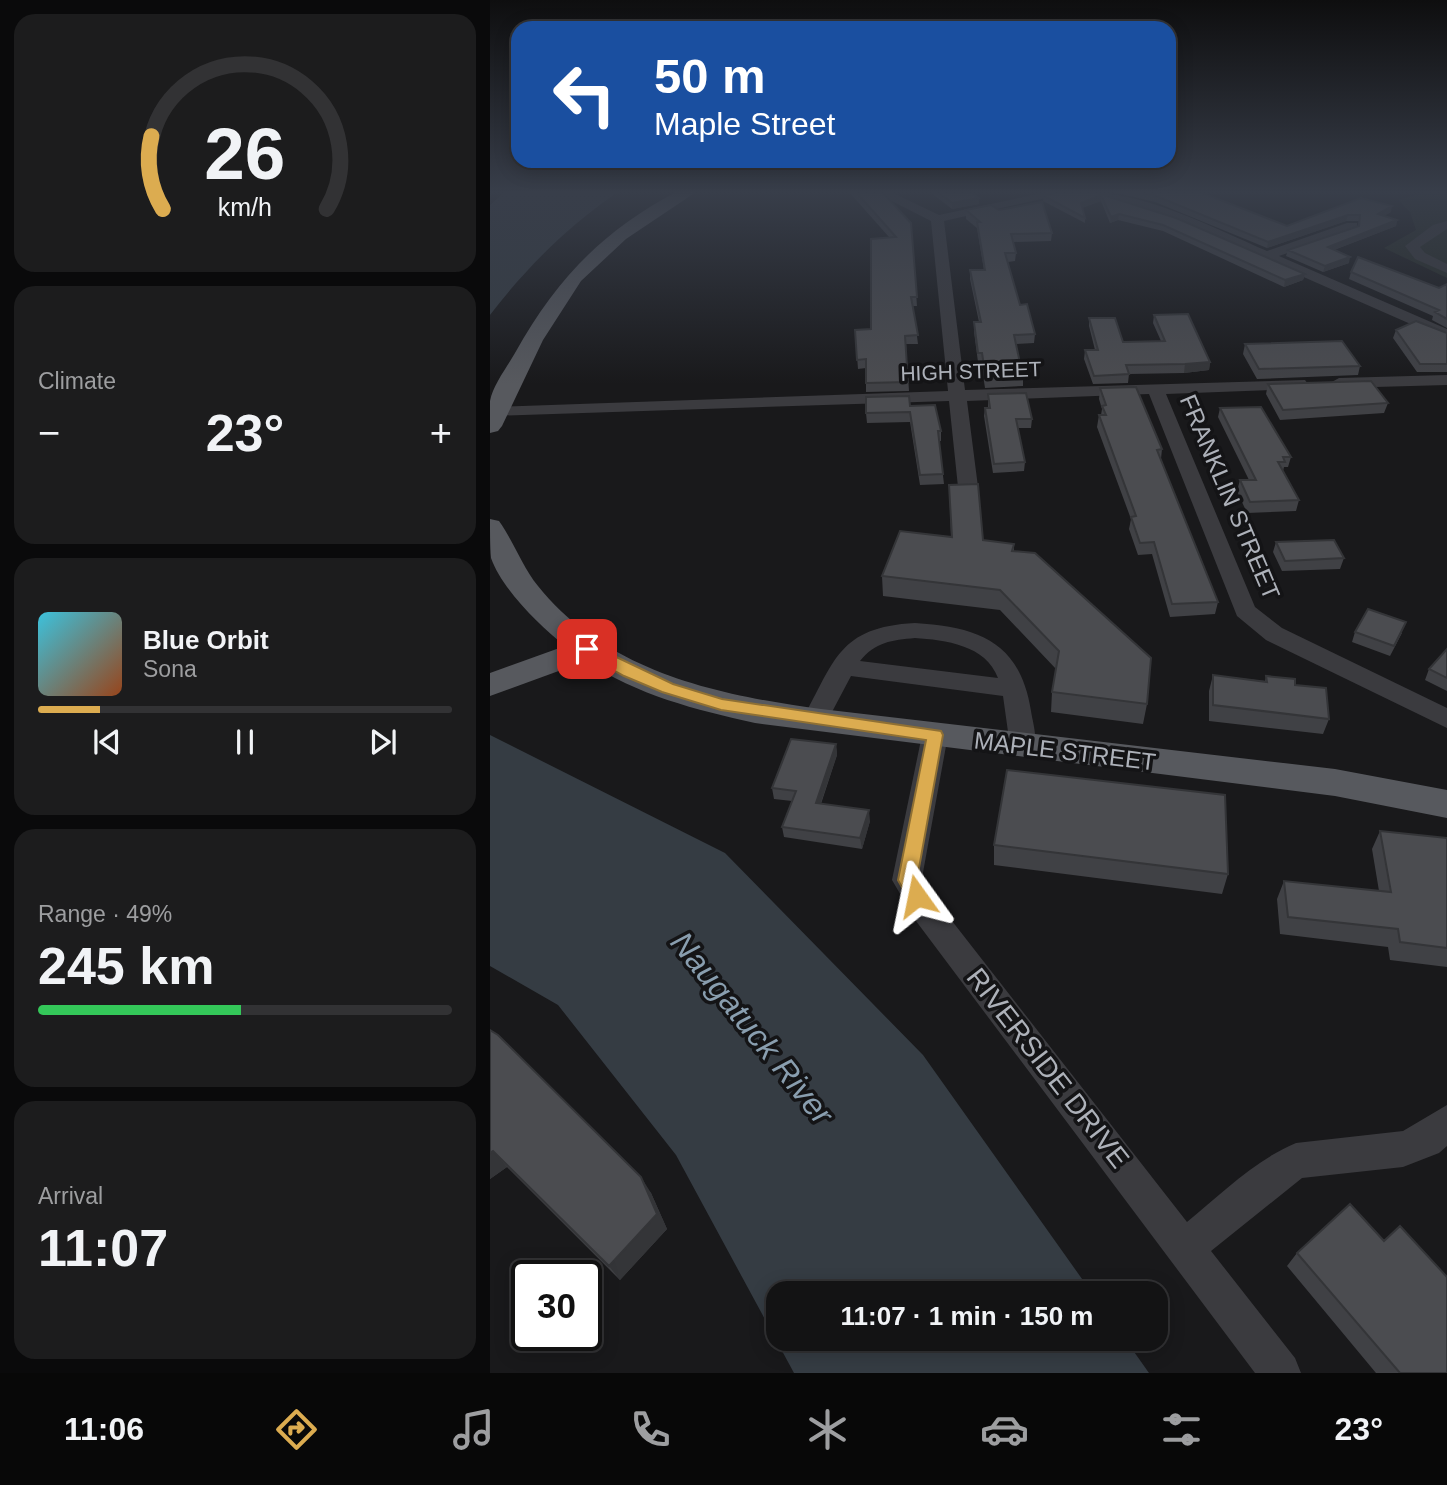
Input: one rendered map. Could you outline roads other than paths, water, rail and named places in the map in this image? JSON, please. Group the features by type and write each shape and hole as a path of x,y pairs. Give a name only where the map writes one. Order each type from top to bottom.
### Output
{"main road":[{"path":"493,419 563,292 597,256"},
{"path":"490,527 508,565 545,614 587,649 490,685"},
{"name":"MAPLE STREET","path":"587,649 668,688 721,705 815,720 1356,785 1447,804"}],"street":[{"path":"941,256 968,487"},
{"path":"1266,256 1447,335"},
{"path":"1420,256 1447,269"},
{"name":"HIGH STREET","path":"493,419 958,394 1447,380"},
{"name":"FRANKLIN STREET","path":"1155,388 1240,603 1252,618 1274,635 1447,719"},
{"path":"815,720 862,643 878,634 917,630 966,639 990,651 1002,662 1012,688 1023,746"},
{"path":"845,667 1012,688"},
{"name":"RIVERSIDE DRIVE","path":"935,735 907,880 927,912 1280,1373"},
{"path":"1186,1247 1269,1179 1296,1161 1403,1149 1426,1140 1447,1123"}],"water":[{"path":"490,256 542,256 518,281 490,315"},
{"name":"Naugatuck River","path":"490,735 725,853 923,1055 1083,1281 766,1281 766,1321 676,1155 558,1005 490,966"},
{"path":"782,1351 1133,1351 1149,1373 794,1373"}]}
